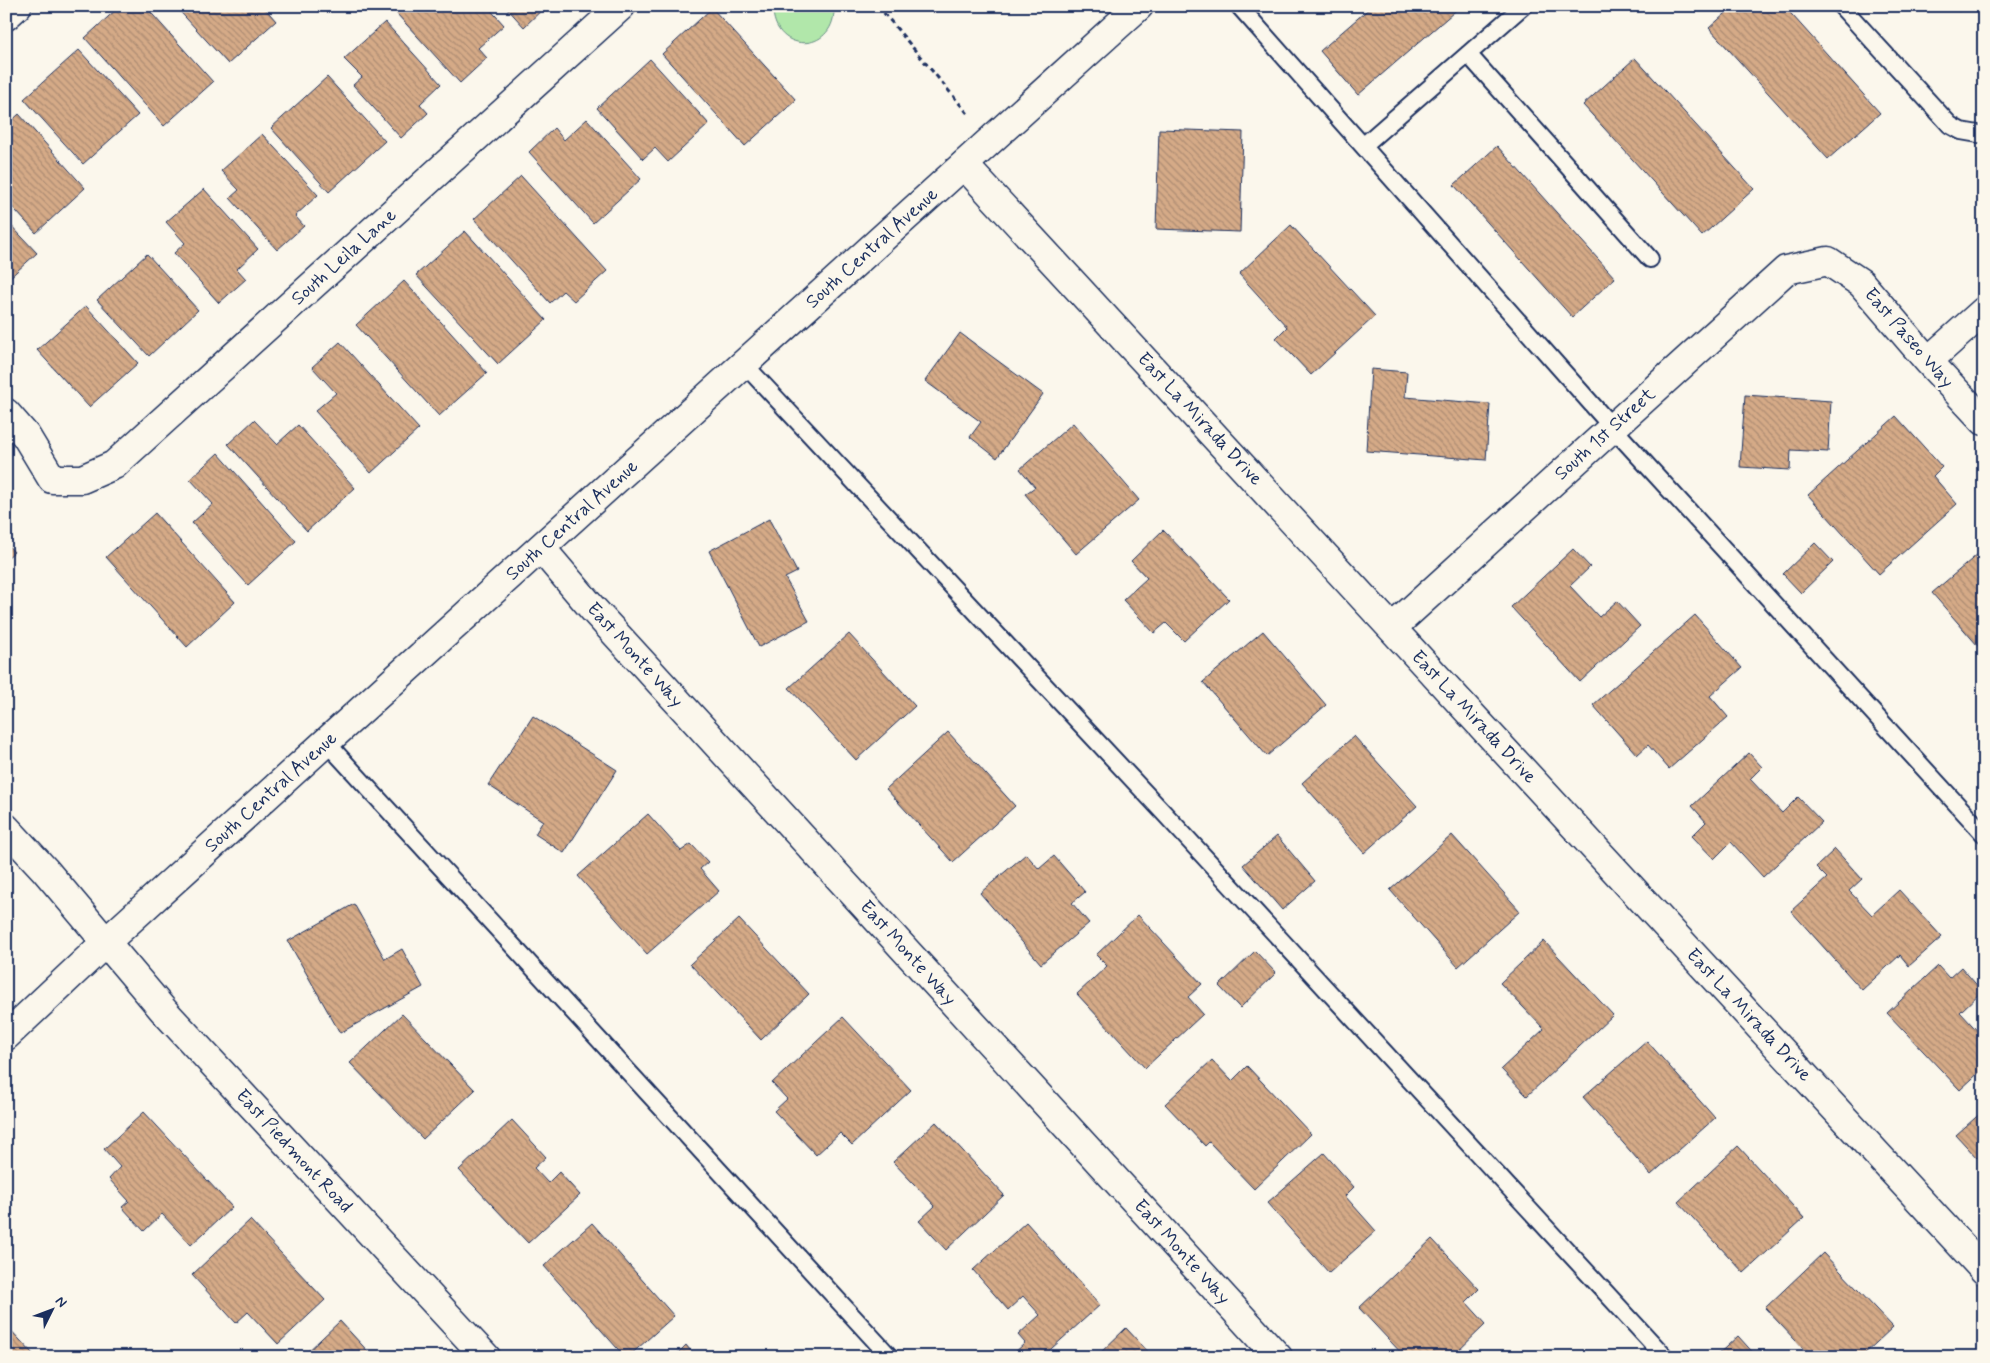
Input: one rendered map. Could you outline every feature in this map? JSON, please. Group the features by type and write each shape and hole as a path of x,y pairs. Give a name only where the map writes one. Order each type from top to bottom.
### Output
{"street":[{"path":"6,16 17,6"},
{"name":"South Leila Lane","path":"6,413 26,436 52,479 82,479 114,465 622,6"},
{"name":"South Central Avenue","path":"6,1036 106,942 326,742 1139,6"},
{"name":"East La Mirada Drive","path":"964,165 1984,1270"},
{"name":"South 1st Street","path":"1392,628 1786,270 1828,261"},
{"name":"East Paseo Way","path":"1828,261 1861,283 1928,361 1984,421"},
{"path":"1928,361 1984,311"},
{"name":"East Monte Way","path":"541,548 592,608 1278,1357"},
{"name":"East Piedmont Road","path":"6,828 45,870 171,1018 486,1357"}],"lane":[{"path":"1239,6 1612,427 1984,834"},
{"path":"1363,146 1522,6"},
{"path":"1841,6 1950,125 1961,131 1984,134"},
{"path":"1468,54 1650,259"},
{"path":"744,364 1163,812 1665,1357"},
{"path":"326,742 890,1357"}],"path":[{"path":"878,6 991,140"}],"green space":[{"path":"773,6 834,6 832,22 825,34 815,40 804,43 792,40 782,34 775,22"}],"building":[{"path":"120,6 145,6 213,82 164,126 85,38"},
{"path":"175,6 263,6 276,21 228,64"},
{"path":"403,6 487,6 504,25 478,48 487,58 460,83 396,13"},
{"path":"505,6 546,6 524,27"},
{"path":"1372,6 1461,6 1358,95 1320,51"},
{"path":"1734,6 1784,6 1880,113 1828,159 1709,28"},
{"path":"1953,6 1965,6 1959,12"},
{"path":"712,8 796,100 745,146 662,54"},
{"path":"385,22 441,84 420,104 428,113 401,138 353,85 362,77 344,59"},
{"path":"79,50 138,115 83,164 24,99"},
{"path":"1635,58 1754,189 1702,236 1583,105"},
{"path":"650,59 709,124 668,162 655,148 643,159 597,108"},
{"path":"327,77 385,141 329,192 271,128"},
{"path":"19,114 85,188 36,233 6,200 6,126"},
{"path":"587,119 641,179 593,223 529,152 554,128 564,140"},
{"path":"1159,129 1243,132 1240,232 1156,229"},
{"path":"262,134 318,195 295,216 304,226 277,250 230,198 239,190 221,171"},
{"path":"1497,146 1615,278 1572,317 1454,185"},
{"path":"521,176 607,271 574,301 563,291 550,303 474,219"},
{"path":"204,189 258,249 237,269 246,279 219,303 174,253 185,243 166,222"},
{"path":"6,220 37,253 6,281"},
{"path":"1291,225 1375,316 1311,375 1276,338 1287,327 1239,274"},
{"path":"465,231 546,320 498,364 416,275"},
{"path":"147,254 198,310 149,356 97,300"},
{"path":"404,281 487,373 439,416 356,325"},
{"path":"86,306 138,363 89,407 37,350"},
{"path":"960,333 1043,394 997,458 970,437 981,422 925,381"},
{"path":"340,342 419,429 371,473 315,411 336,393 312,367"},
{"path":"1371,369 1407,372 1405,397 1490,404 1486,460 1366,451"},
{"path":"1745,395 1831,401 1828,452 1791,450 1790,470 1740,467"},
{"path":"1896,416 1942,467 1933,476 1957,504 1879,574 1808,495"},
{"path":"254,420 277,444 298,425 355,488 307,531 228,444"},
{"path":"1073,423 1139,500 1076,554 1025,494 1035,487 1020,469"},
{"path":"218,453 296,541 248,585 192,523 213,504 190,479"},
{"path":"155,513 235,602 187,647 106,557"},
{"path":"769,519 797,572 785,578 809,621 759,647 709,551"},
{"path":"1163,530 1229,599 1184,641 1166,623 1154,633 1123,600 1147,578 1131,561"},
{"path":"6,543 14,552 6,559"},
{"path":"1815,543 1833,562 1801,593 1783,574"},
{"path":"1573,549 1590,567 1570,586 1599,617 1617,601 1640,626 1580,682 1511,607"},
{"path":"1978,554 1984,561 1984,653 1932,593"},
{"path":"1695,615 1742,668 1710,696 1728,717 1669,769 1648,745 1637,755 1593,705"},
{"path":"1263,631 1326,705 1267,756 1203,682"},
{"path":"849,634 915,706 856,760 789,688"},
{"path":"533,716 617,770 564,853 535,834 543,821 488,785"},
{"path":"948,732 1015,806 953,862 886,789"},
{"path":"1354,736 1417,806 1364,853 1302,783"},
{"path":"1749,753 1762,767 1750,779 1782,813 1798,797 1822,822 1763,877 1731,842 1714,859 1692,836 1706,822 1692,806"},
{"path":"648,814 681,851 691,844 708,862 700,869 719,891 647,954 578,876"},
{"path":"1452,835 1520,911 1458,967 1390,890"},
{"path":"1277,836 1315,881 1282,910 1243,865"},
{"path":"1835,849 1862,879 1849,891 1872,915 1899,890 1942,937 1909,966 1900,955 1862,990 1791,911 1827,878 1816,867"},
{"path":"1026,854 1039,869 1054,856 1085,892 1072,903 1089,923 1041,964 980,893"},
{"path":"354,904 385,959 402,949 423,987 340,1033 288,941"},
{"path":"1138,915 1202,984 1188,997 1203,1014 1145,1068 1077,994 1107,966 1096,955"},
{"path":"739,919 809,994 761,1040 690,964"},
{"path":"1544,941 1613,1015 1527,1096 1501,1069 1544,1029 1500,983"},
{"path":"1255,951 1276,973 1240,1008 1219,986"},
{"path":"1938,966 1949,978 1961,967 1982,991 1960,1012 1984,1038 1984,1068 1960,1090 1887,1013"},
{"path":"402,1014 475,1090 423,1139 350,1063"},
{"path":"843,1017 911,1090 852,1145 840,1133 816,1155 774,1111 787,1099 772,1083"},
{"path":"1647,1041 1715,1118 1651,1175 1583,1097"},
{"path":"1212,1060 1232,1081 1247,1066 1311,1134 1254,1189 1209,1142 1205,1146 1165,1104"},
{"path":"1984,1110 1984,1152 1977,1158 1956,1135"},
{"path":"144,1112 232,1207 191,1245 162,1214 144,1231 122,1207 129,1201 109,1179 120,1167 104,1149"},
{"path":"512,1120 546,1157 534,1168 548,1183 559,1172 580,1195 528,1243 459,1170"},
{"path":"936,1122 1004,1195 946,1250 919,1221 935,1206 893,1162"},
{"path":"1738,1146 1804,1218 1744,1273 1678,1202"},
{"path":"1324,1153 1354,1187 1345,1196 1376,1231 1329,1273 1267,1203"},
{"path":"250,1220 325,1300 278,1344 248,1312 236,1323 192,1275"},
{"path":"1026,1222 1100,1305 1042,1357 1010,1357 1025,1343 1018,1335 1040,1315 1023,1296 1008,1310 973,1270"},
{"path":"592,1223 674,1316 628,1357 625,1357 544,1266"},
{"path":"1432,1239 1479,1289 1466,1302 1486,1324 1452,1357 1405,1357 1359,1308"},
{"path":"1823,1253 1893,1327 1861,1357 1811,1357 1765,1308"},
{"path":"340,1321 373,1357 302,1357"},
{"path":"6,1325 33,1354 29,1357 6,1357"},
{"path":"1126,1328 1153,1357 1096,1357"},
{"path":"1738,1336 1757,1357 1715,1357"},
{"path":"686,1345 696,1357 674,1357"},
{"path":"1521,1350 1528,1357 1514,1357"}]}
